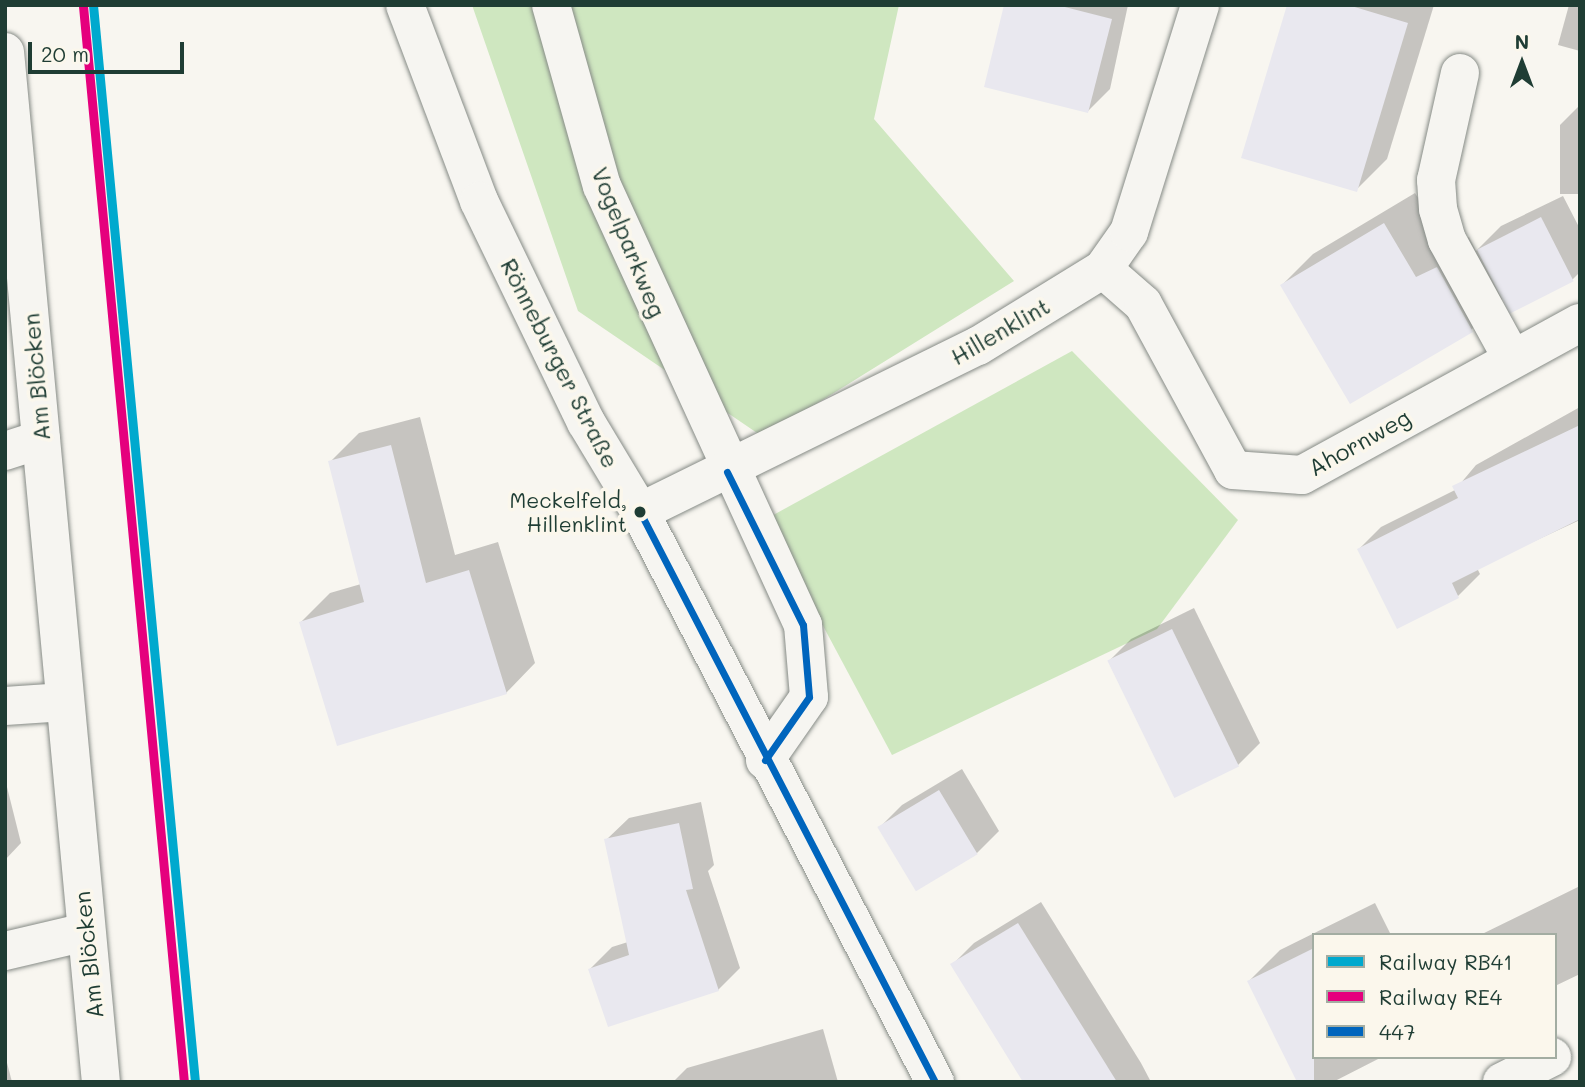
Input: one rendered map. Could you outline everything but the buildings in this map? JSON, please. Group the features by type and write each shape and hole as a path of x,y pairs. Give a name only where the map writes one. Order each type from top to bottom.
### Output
{"street":[{"name":"Rönneburger Straße","path":"405,5 479,201 586,422 640,512 765,760 935,1082"},
{"name":"Vogelparkweg","path":"551,5 602,186 727,472 803,625 809,697 765,760"},
{"name":"Hillenklint","path":"640,512 727,472 978,346 1103,269 1129,232 1200,5"},
{"name":"Am Blöcken","path":"5,52 101,1082"},
{"path":"1461,73 1436,180 1438,209 1447,240 1512,358"},
{"name":"Ahornweg","path":"1103,269 1143,304 1233,470 1302,475 1580,323"},
{"path":"5,451 41,439"},
{"path":"5,706 65,702"},
{"path":"5,951 86,932"},
{"path":"1557,1054 1580,1043"},
{"path":"1502,1082 1547,1059"}],"green space":[{"path":"472,5 899,5 874,119 1014,281 763,437 578,311"},
{"path":"1072,351 1238,520 1157,629 892,755 766,519"}],"rail line":[{"name":"RB41","path":"93,5 195,1082"},
{"name":"RE4","path":"83,6 184,1082"}],"transit line":[{"name":"447","path":"727,472 803,625 809,697 765,760"},
{"name":"447","path":"640,512 935,1082"}],"place":[{"name":"Meckelfeld, Hillenklint","path":"640,512"}]}
